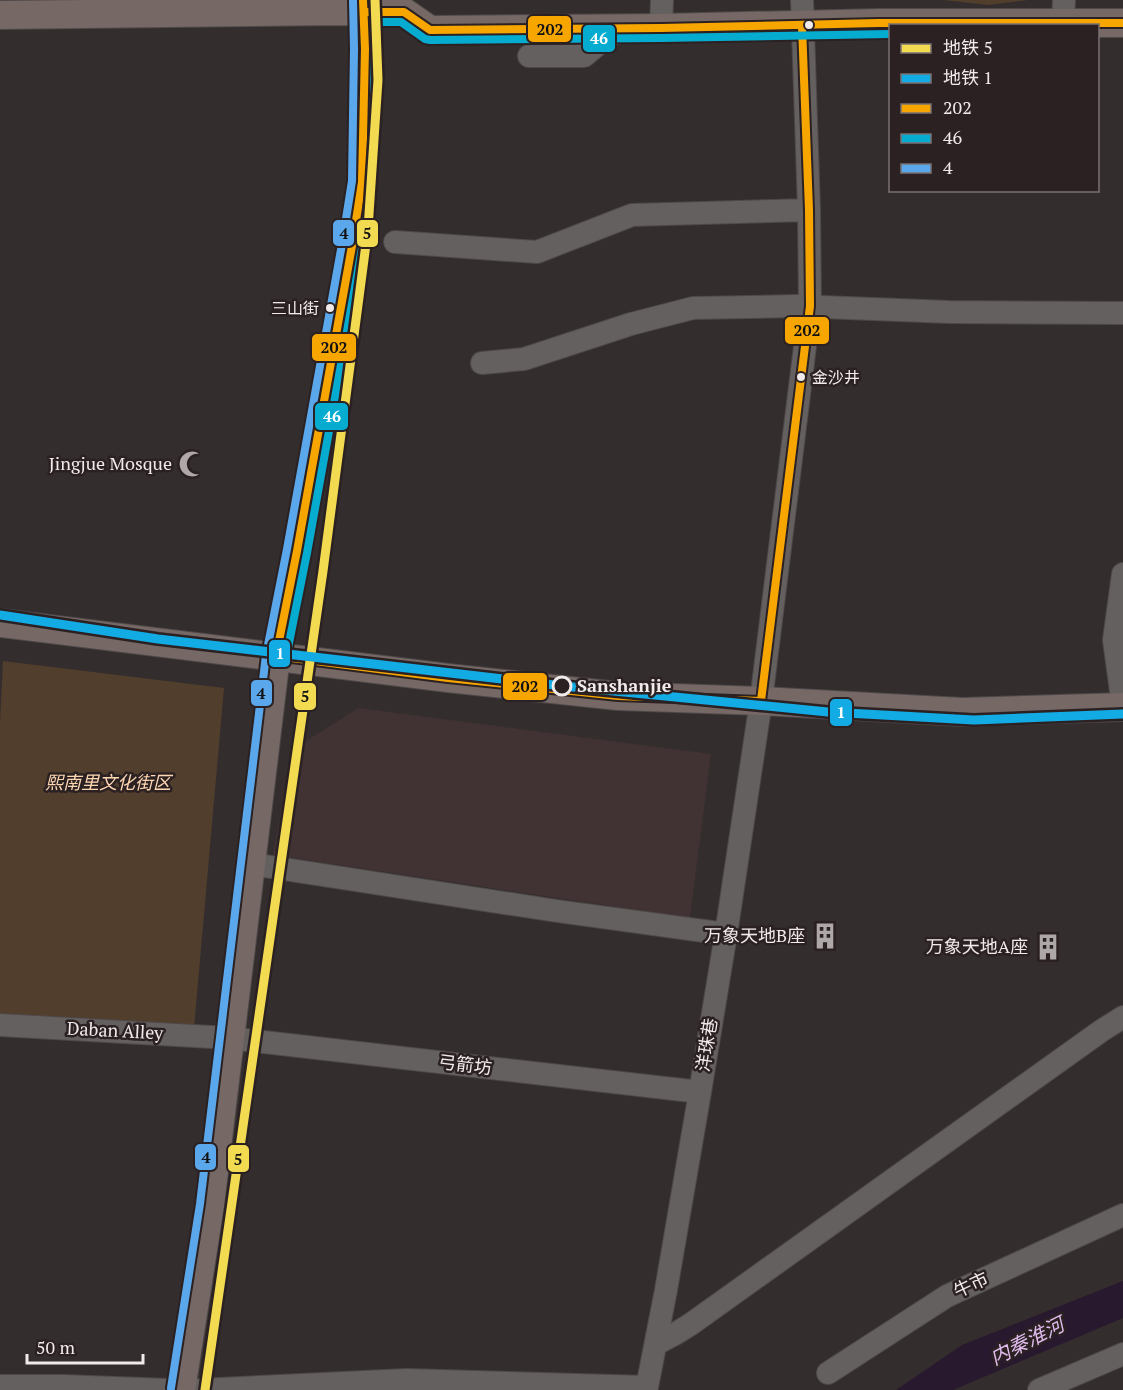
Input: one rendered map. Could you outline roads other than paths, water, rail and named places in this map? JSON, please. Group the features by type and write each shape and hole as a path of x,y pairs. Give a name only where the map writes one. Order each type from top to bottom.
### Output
{"main road":[{"path":"181,1390 210,1205 276,656 297,551 362,182 364,6"},
{"path":"0,15 415,6 430,30 661,28 802,13 878,23 1063,12 1123,23"},
{"path":"0,623 448,678 618,696 962,712 1123,707"}],"street":[{"path":"661,28 662,0"},
{"path":"761,701 810,306 802,13"},
{"path":"529,56 584,56 608,36 629,28"},
{"path":"395,242 537,252 632,215 809,210"},
{"path":"482,363 524,358 631,324 693,308 770,305 949,312 1123,313"},
{"path":"1123,574 1114,640 1123,707"},
{"name":"洋珠巷","path":"648,1389 726,934 761,701"},
{"path":"251,864 557,911 726,934"},
{"path":"656,1344 700,1317 1123,1017"},
{"name":"Daban Alley","path":"0,1025 229,1038"},
{"name":"弓箭坊","path":"229,1038 700,1092"},
{"name":"牛市","path":"828,1373 947,1296 1123,1215"},
{"path":"1039,1390 1123,1354"},
{"path":"199,1390 405,1385 648,1389"},
{"path":"0,1386 168,1390"}],"water":[{"name":"内秦淮河","path":"1123,1281 1123,1318 953,1390 896,1390 962,1345"}],"metro line":[{"name":"5","path":"205,1390 323,571 368,229 378,80 375,0"},
{"name":"1","path":"0,615 158,639 563,686 828,712 974,720 1123,714"}],"place":[{"name":"三山街","path":"330,308"},
{"name":"金沙井","path":"801,377"},
{"name":"Jingjue Mosque","path":"192,464"},
{"name":"Sanshanjie","path":"562,686"},
{"name":"万象天地B座","path":"825,936"},
{"name":"万象天地A座","path":"1048,947"}],"park label":[{"name":"熙南里文化街区","path":"108,783"}]}
